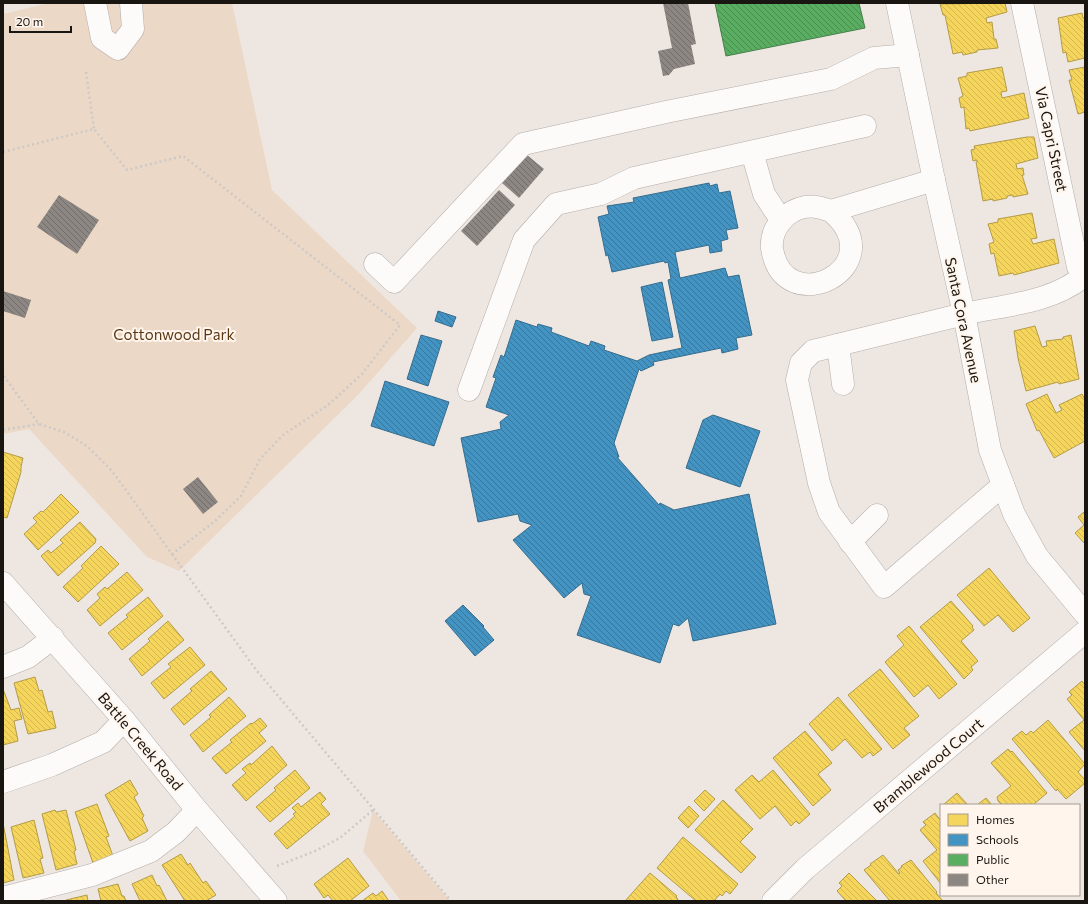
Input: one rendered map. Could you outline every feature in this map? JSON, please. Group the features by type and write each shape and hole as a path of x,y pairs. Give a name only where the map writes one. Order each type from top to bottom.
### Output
{"street":[{"path":"95,3 102,38 118,49 133,29 131,3"},
{"name":"Santa Cora Avenue","path":"897,3 964,314 990,450 1014,514 1037,556 1085,614"},
{"name":"Via Capri Street","path":"1003,485 884,587 829,512 819,483 797,380 801,363 813,351 964,314 1046,297 1077,282 1085,274 1078,267 1022,3"},
{"path":"375,264 394,282 523,144 666,112 831,79 874,58 908,55"},
{"path":"469,390 524,240 556,204 601,194 634,178 865,126"},
{"path":"752,152 764,194 781,220"},
{"path":"831,212 934,180"},
{"path":"805,207 818,207 831,212 842,220 848,232 850,245 849,258 843,269 834,277 823,283 811,285 799,283 788,277 779,268 774,257 772,245 774,232 781,220 792,211 805,207"},
{"path":"838,345 843,384"},
{"path":"850,542 877,515"},
{"name":"Battle Creek Road","path":"3,583 124,720 272,900"},
{"name":"Bramblewood Court","path":"773,901 800,873 1085,632"},
{"path":"3,667 28,657 53,638"},
{"path":"3,782 52,765 103,742 124,720"},
{"path":"3,898 92,875 151,851 176,832 198,810"}],"path":[{"path":"86,72 94,129 127,170 183,156 400,325 362,374 328,405 278,439 260,459 241,496 214,522 172,554"},
{"path":"3,152 94,129"},
{"path":"3,375 39,424"},
{"path":"3,430 39,424 64,432 87,446 112,471 256,671 451,901"},
{"path":"276,866 315,851 340,838 373,810"}],"green space":[{"name":"Cottonwood Park","path":"49,3 232,3 272,190 417,328 358,395 179,571 147,557 29,429 3,434 3,14"},
{"path":"373,810 450,901 401,901 363,851"}],"building: Homes":[{"path":"1005,3 1007,12 986,18 987,23 992,22 994,39 996,39 998,48 977,50 977,52 963,55 962,52 953,54 945,15 943,15 940,4"},
{"path":"1082,13 1083,18 1085,18 1085,58 1068,62 1066,52 1063,53 1058,18"},
{"path":"1002,67 1007,91 1001,92 1002,98 1024,93 1029,118 970,131 969,128 966,129 964,107 961,108 959,98 963,96 958,78 967,76 967,73"},
{"path":"1085,67 1085,112 1078,114 1069,80 1072,80 1069,70"},
{"path":"1034,137 1038,158 1016,164 1017,169 1023,168 1024,175 1022,175 1028,194 1013,197 1013,195 1007,196 1007,198 993,201 993,199 983,201 976,162 977,160 973,161 971,150 975,149 974,146"},
{"path":"1032,213 1037,238 1031,239 1033,244 1054,239 1059,263 1014,275 1013,273 999,276 994,253 991,254 989,244 994,242 988,224 998,222 998,219"},
{"path":"1035,326 1042,347 1047,346 1046,341 1063,339 1063,337 1071,335 1079,379 1059,384 1058,382 1026,391 1018,358 1014,331"},
{"path":"1047,394 1056,413 1062,410 1059,405 1082,394 1085,400 1085,441 1054,458 1039,430 1037,431 1026,404"},
{"path":"3,452 23,458 21,472 7,518 3,517"},
{"path":"61,494 79,512 38,550 24,534 37,522 33,518 41,511 43,512"},
{"path":"1084,512 1085,544 1075,533 1084,525 1078,517"},
{"path":"80,522 96,539 95,543 58,576 41,556 48,550 51,553 63,543 60,540"},
{"path":"101,546 119,564 78,602 63,587 83,568 81,566"},
{"path":"989,568 1030,618 1013,632 998,615 984,626 957,595"},
{"path":"127,572 143,590 100,626 87,610 100,598 97,594 105,587 107,589"},
{"path":"148,597 163,616 122,650 108,633 128,617 126,615"},
{"path":"951,601 973,626 972,627 974,630 961,641 978,661 971,667 973,670 964,679 920,627"},
{"path":"168,621 184,640 142,676 129,659 150,641 148,639"},
{"path":"909,626 957,684 939,699 928,685 914,697 885,662 904,645 897,636"},
{"path":"190,647 205,665 164,699 151,683 171,667 168,664"},
{"path":"880,669 919,716 904,728 910,735 893,749 848,695"},
{"path":"211,671 227,689 184,725 171,709 192,691 190,689"},
{"path":"35,677 39,691 42,690 48,712 52,711 56,728 28,734 14,683"},
{"path":"1082,681 1085,685 1085,751 1069,732 1084,720 1067,699 1072,695 1069,692"},
{"path":"3,689 11,710 19,708 22,719 14,721 18,741 3,745"},
{"path":"229,697 246,716 203,752 190,735 211,717 209,715"},
{"path":"838,697 882,749 873,756 870,752 862,758 845,739 832,751 809,724"},
{"path":"260,718 267,726 259,733 266,741 226,774 212,758 232,742 230,740 251,723 252,724"},
{"path":"1048,720 1085,764 1078,772 1085,780 1085,783 1066,799 1057,789 1056,791 1012,739 1022,731 1026,735 1031,731 1033,733"},
{"path":"805,731 832,763 818,774 831,790 813,806 773,758"},
{"path":"272,746 287,765 246,801 232,785 246,773 242,769 250,763 251,765"},
{"path":"1008,749 1011,752 1012,751 1047,793 1034,804 1001,804 997,797 1011,786 991,763"},
{"path":"295,770 310,788 270,822 256,807 276,790 274,788"},
{"path":"773,770 810,814 799,824 796,821 791,826 775,806 760,819 735,790 752,775 759,782"},
{"path":"130,780 138,794 134,797 144,816 142,818 148,831 130,841 105,795"},
{"path":"705,790 715,799 704,811 694,801"},
{"path":"320,792 326,799 321,804 330,814 287,849 274,834 295,816 293,814 296,812 292,808 298,803 301,807"},
{"path":"957,793 967,804 944,804"},
{"path":"986,798 991,804 978,804"},
{"path":"723,800 753,829 740,842 756,857 741,873 695,830"},
{"path":"97,804 109,836 106,837 113,856 93,863 75,812"},
{"path":"689,806 699,816 688,828 678,818"},
{"path":"55,810 56,812 66,810 76,850 74,851 77,864 56,870 42,814"},
{"path":"935,813 940,820 940,883 923,861 937,850 920,830 926,825 923,822"},
{"path":"34,820 43,858 40,859 44,873 23,878 11,827"},
{"path":"3,823 14,880 3,883"},
{"path":"683,837 738,884 730,894 726,891 722,896 720,894 714,901 696,901 657,868"},
{"path":"181,854 188,865 190,863 203,883 206,881 216,895 206,901 185,901 162,865"},
{"path":"883,855 899,874 900,873 898,870 902,867 901,866 911,860 943,901 890,901 864,870"},
{"path":"348,858 369,886 350,901 333,901 328,895 324,898 314,884"},
{"path":"650,873 677,896 677,901 625,901"},
{"path":"849,873 877,901 846,901 837,891 842,886 839,883"},
{"path":"152,875 167,901 140,901 132,884"},
{"path":"118,884 122,896 124,896 126,901 101,901 98,889"},
{"path":"382,891 389,901 362,901 373,893 376,896"},
{"path":"87,895 88,901 66,900"}],"building: Schools":[{"path":"709,183 710,186 717,184 719,193 730,191 738,228 726,230 728,239 721,241 722,251 710,253 709,245 675,252 680,278 725,268 728,277 739,275 752,335 736,338 738,349 722,353 721,348 653,362 654,365 641,371 639,369 614,443 619,457 617,457 659,505 660,503 674,510 749,494 776,624 693,641 688,618 679,626 673,624 660,663 577,635 591,596 584,594 582,583 564,598 513,540 532,525 520,521 518,514 478,522 461,438 501,429 500,422 509,415 486,407 496,378 493,377 501,355 504,357 516,320 537,327 538,324 552,328 551,332 589,346 591,341 605,346 604,350 637,361 649,355 682,348 668,280 671,279 668,262 665,263 664,261 612,272 608,255 606,256 598,217 609,214 607,206 634,202 633,198"},
{"path":"662,282 673,337 652,341 641,287"},
{"path":"438,311 456,317 452,327 435,321"},
{"path":"421,335 442,341 428,386 407,379"},
{"path":"385,381 449,402 434,446 371,426"},
{"path":"713,415 760,431 740,487 686,468 703,420"},
{"path":"463,605 484,626 483,627 494,640 475,656 445,621"}],"building: Public":[{"path":"715,3 859,3 865,28 726,56"}],"building: Other":[{"path":"663,3 688,3 696,44 691,45 695,64 674,69 669,75 663,76 658,51 672,48"},
{"path":"527,155 544,169 519,198 502,183"},
{"path":"499,190 515,205 477,246 461,231"},
{"path":"59,195 99,220 77,254 37,227"},
{"path":"3,291 31,300 25,318 3,311"},
{"path":"198,477 218,502 203,514 183,489"}]}
